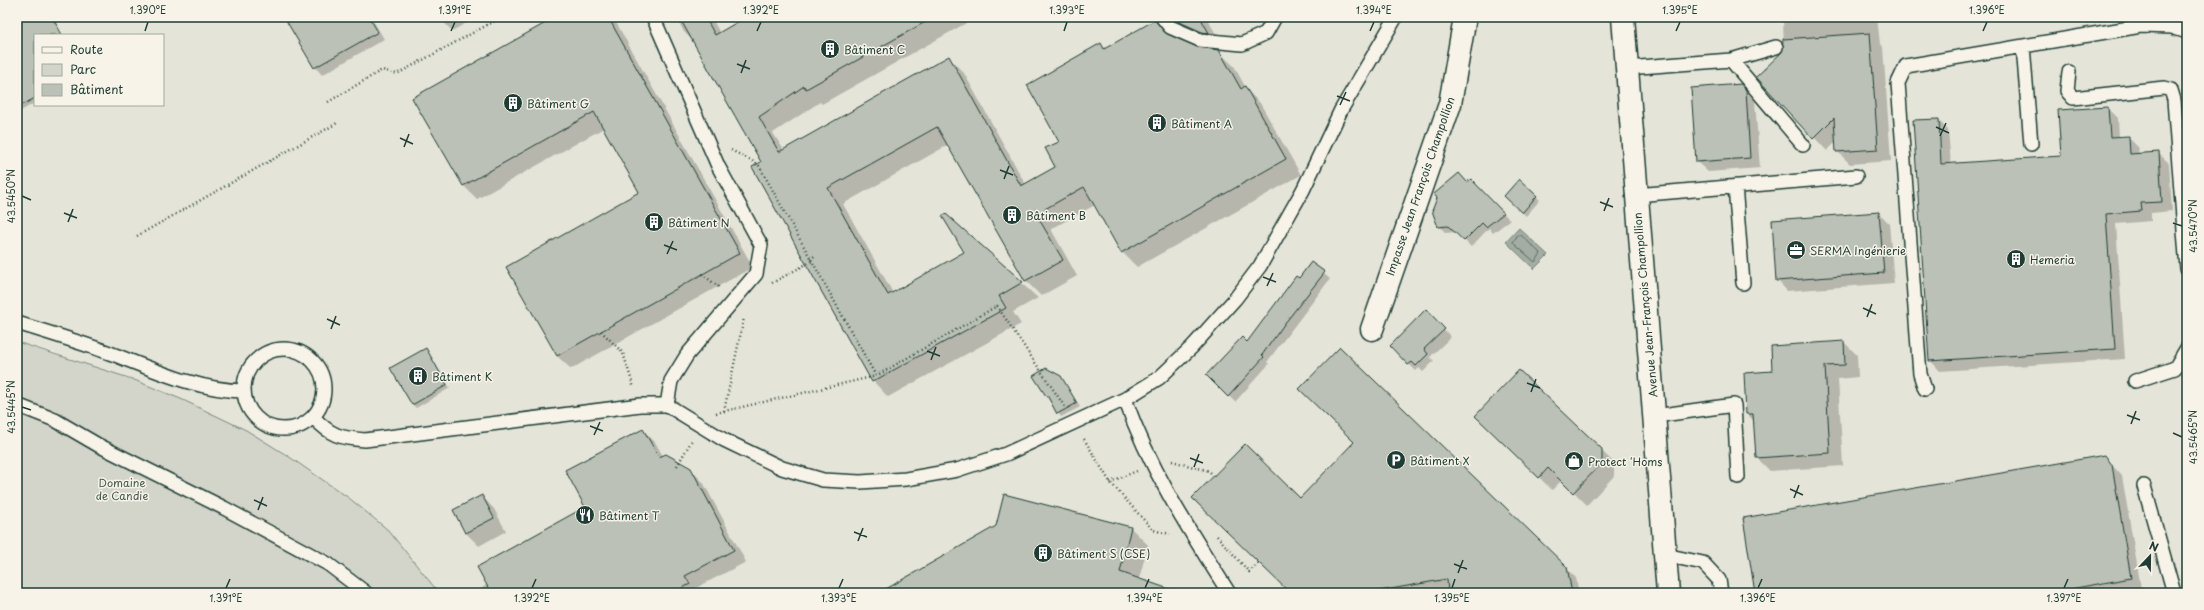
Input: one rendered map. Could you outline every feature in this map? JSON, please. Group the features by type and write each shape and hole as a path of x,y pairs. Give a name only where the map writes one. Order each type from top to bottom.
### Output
{"street":[{"name":"Impasse Jean François Champollion","path":"1372,329 1450,104 1465,17"},
{"name":"Avenue Jean-François Champollion","path":"1622,17 1668,593"}],"lane":[{"path":"653,17 718,166 761,245 756,274 687,355 671,381 667,405"},
{"path":"1162,17 1170,27 1200,40 1242,44 1266,33 1275,17"},
{"path":"313,417 326,431 343,438 365,440 640,405 667,405 724,440 782,468 823,480 860,482 906,479 957,470 1006,454 1124,399 1159,378 1192,347 1235,299 1260,266 1303,190 1341,110 1396,17"},
{"path":"1925,389 1920,374 1898,83 1906,66 2023,46 2138,22 2175,22 2187,32"},
{"path":"2023,46 2031,144"},
{"path":"1627,68 1730,60 1776,47"},
{"path":"1730,60 1803,145"},
{"path":"2068,72 2068,91 2073,98 2164,88 2171,90 2174,100 2187,269"},
{"path":"1636,195 1856,176"},
{"path":"1735,186 1743,283"},
{"path":"17,323 67,338 183,381 219,390 243,391"},
{"path":"278,348 298,350 314,362 323,377 324,397 313,417 299,427 278,430 258,421 247,407 243,391 247,372 259,357 278,348"},
{"path":"2135,381 2175,368 2187,348"},
{"path":"1124,399 1137,434 1187,528 1229,593"},
{"path":"17,405 55,420 98,445 224,508 328,564 366,593"},
{"path":"1655,416 1734,405 1738,477"},
{"path":"2144,486 2174,593"},
{"path":"1665,555 1703,563 1719,580 1721,593"}],"path":[{"path":"328,102 382,70 397,74 502,17"},
{"path":"137,236 339,122"},
{"path":"729,148 758,164 876,376"},
{"path":"770,284 811,260 816,255"},
{"path":"702,274 746,308 724,411"},
{"path":"715,413 876,376 997,306 1073,422 1110,482 1152,530 1177,535 1201,519 1249,572 1259,563"},
{"path":"601,331 623,353"},
{"path":"677,466 700,425"}],"shaded area":[{"path":"17,17 2187,17 2187,593 835,593 834,590 824,593 439,593 388,530 349,498 288,456 53,352 17,342"}],"green space":[{"name":"Domaine de Candie","path":"17,342 132,379 183,400 246,430 288,456 349,498 388,530 439,593 17,593"}],"water":[{"path":"1519,228 1548,255 1534,269 1506,242"}],"building":[{"path":"17,17 52,17 61,34 34,34 34,99 17,108"},
{"path":"284,17 369,17 378,32 314,68"},
{"path":"556,17 608,17 740,253 557,356 506,267 639,192 594,112 463,186 412,98"},
{"path":"679,17 705,17 715,35 746,17 934,17 806,89 804,86 759,117 779,152 949,56 1021,186 1055,167 1045,148 1059,142 1027,85 1101,43 1104,49 1155,20 1167,34 1197,47 1219,50 1241,89 1245,86 1286,159 1121,253 1084,187 1036,214 1063,260 1025,281 937,127 828,188 888,295 964,252 942,216 946,214 1023,282 999,296 1006,308 872,382 752,167 761,162"},
{"path":"1172,17 1200,17 1209,33 1202,32 1175,20"},
{"path":"1870,33 1878,149 1836,152 1834,118 1813,139 1756,77 1782,52 1783,39"},
{"path":"1741,84 1746,90 1750,158 1696,162 1691,88"},
{"name":"Hemeria","path":"2108,107 2110,137 2129,136 2130,154 2159,152 2162,202 2141,203 2142,211 2106,214 2115,349 1929,361 1913,120 1939,119 1941,164 2061,156 2058,110"},
{"path":"1459,173 1467,182 1471,179 1504,213 1486,227 1482,223 1464,241 1448,226 1438,227 1432,211 1437,198 1434,194"},
{"path":"1519,179 1537,196 1522,213 1504,196"},
{"path":"1879,212 1884,273 1776,281 1772,220"},
{"path":"1311,262 1325,272 1262,355 1264,357 1228,397 1206,375 1242,337 1247,342 1296,276 1299,278"},
{"path":"1426,309 1445,329 1424,349 1428,354 1416,366 1412,362 1408,365 1390,346"},
{"path":"1844,341 1845,365 1825,366 1830,453 1756,458 1753,414 1746,414 1744,373 1772,371 1771,346"},
{"name":"Bâtiment X","path":"1340,347 1567,567 1572,593 1448,593 1447,579 1368,593 1290,593 1192,498 1245,444 1300,498 1354,442 1299,389"},
{"name":"Bâtiment K","path":"426,348 447,385 412,405 390,368"},
{"path":"1046,368 1061,376 1077,403 1057,414 1047,395 1046,396 1033,376"},
{"path":"1519,370 1602,449 1602,463 1573,493 1548,468 1539,478 1475,416"},
{"name":"Bâtiment T","path":"643,429 659,457 666,454 691,468 734,550 685,576 690,584 673,593 491,593 477,567 585,507 565,470"},
{"path":"2105,455 2112,465 2131,578 2048,593 1755,593 1743,518"},
{"name":"Bâtiment S (CSE)","path":"1004,494 1131,527 1120,572 1172,590 1172,593 879,593 996,526"},
{"path":"482,495 494,518 465,533 453,510"}],"place":[{"name":"Bâtiment C","path":"830,49"},
{"name":"Bâtiment G","path":"513,103"},
{"name":"Bâtiment A","path":"1157,123"},
{"name":"Bâtiment B","path":"1012,215"},
{"name":"Bâtiment N","path":"654,222"},
{"name":"SERMA Ingénierie","path":"1796,250"},
{"name":"Hemeria","path":"2016,259"},
{"name":"Bâtiment K","path":"418,376"},
{"name":"Bâtiment X","path":"1396,460"},
{"name":"Protect 'Homs","path":"1574,461"},
{"name":"Bâtiment T","path":"585,515"},
{"name":"Bâtiment S (CSE)","path":"1043,553"}]}
